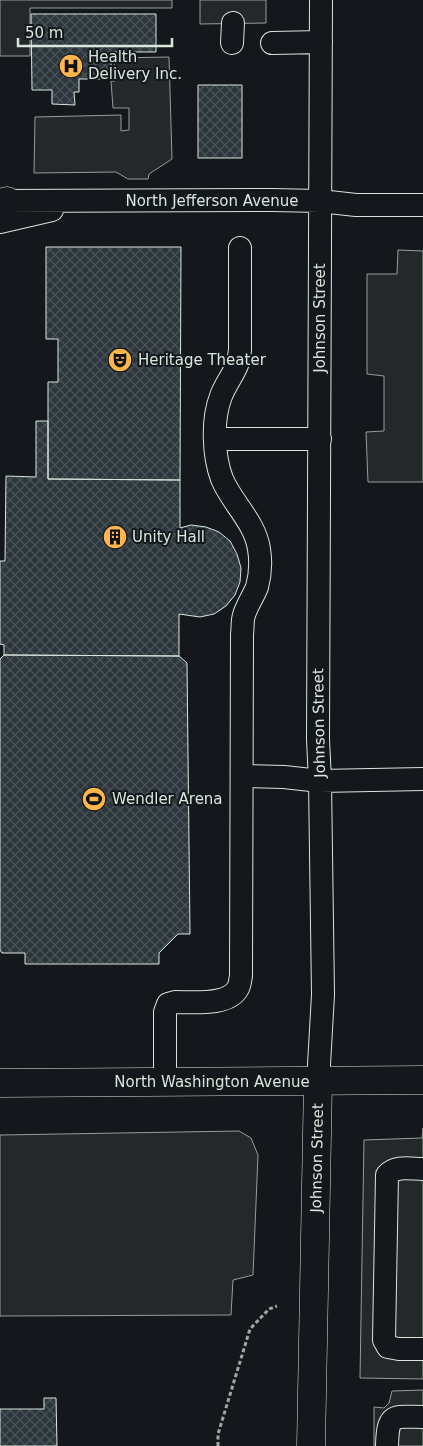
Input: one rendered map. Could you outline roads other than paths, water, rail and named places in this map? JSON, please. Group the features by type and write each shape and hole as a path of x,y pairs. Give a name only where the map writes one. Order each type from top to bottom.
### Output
{"main road":[{"name":"North Washington Avenue","path":"0,1083 423,1080"},
{"name":"Johnson Street","path":"311,1446 318,1082"}],"street":[{"name":"Johnson Street","path":"318,1082 323,995 318,739 321,0"},
{"path":"272,43 321,42"},
{"name":"North Jefferson Avenue","path":"2,207 105,201 320,201 356,205 423,205"},
{"path":"165,1082 165,1012 168,1004 223,1000 231,996 238,988 241,976 243,626 244,617 257,587 260,570 259,549 252,528 222,478 217,459 216,439 216,421 220,398 237,366 240,350 240,248"},
{"path":"216,439 320,439"},
{"path":"242,776 284,777 320,781 423,779"},
{"path":"423,1169 399,1168 391,1170 387,1175 384,1340 388,1347 423,1349"},
{"path":"387,1446 390,1421 397,1417 423,1417"}],"place":[{"name":"Health Delivery Inc.","path":"71,66"},
{"name":"Heritage Theater","path":"120,360"},
{"name":"Unity Hall","path":"115,537"},
{"name":"Wendler Arena","path":"94,799"}]}
